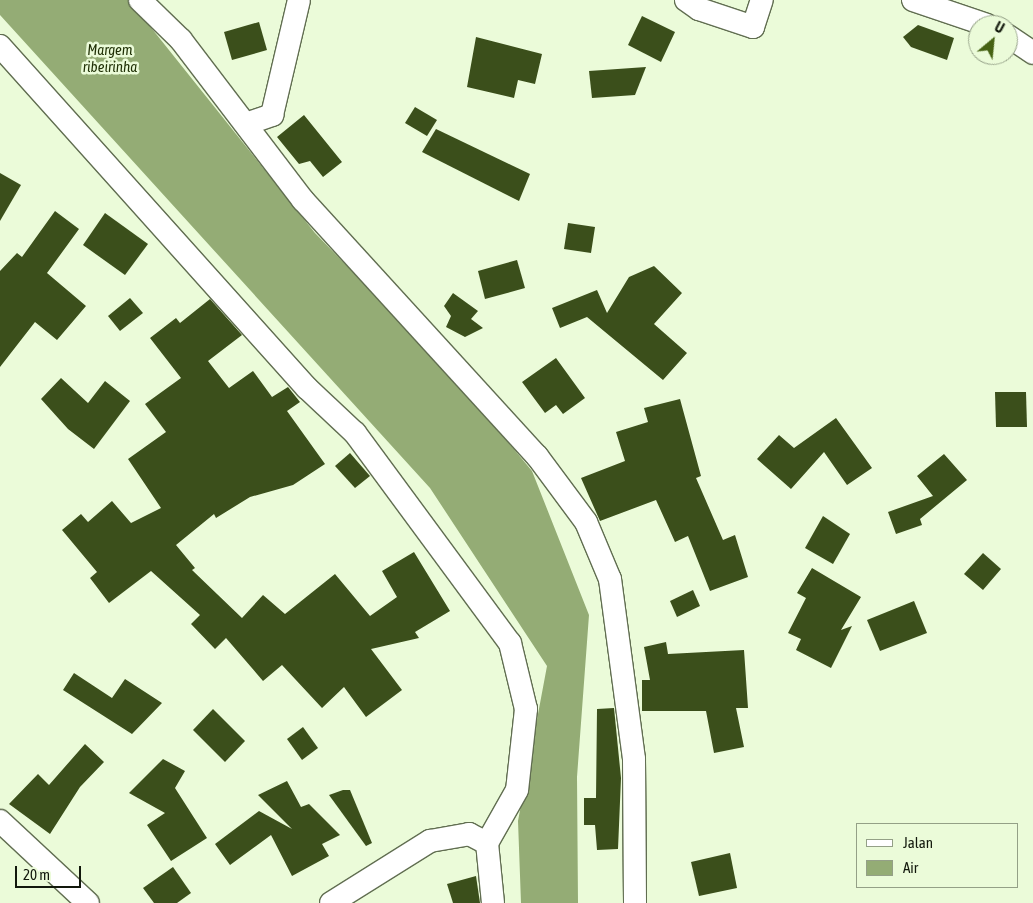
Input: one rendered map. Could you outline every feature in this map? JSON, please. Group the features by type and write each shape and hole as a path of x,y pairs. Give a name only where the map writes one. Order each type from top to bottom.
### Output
{"street":[{"path":"140,0 181,40 303,200 536,456 586,522 610,579 634,759 635,903"},
{"path":"246,124 272,115 299,0"},
{"path":"686,0 698,9 753,27 762,0"},
{"path":"913,0 968,19"},
{"path":"1018,43 1033,53"},
{"path":"0,46 307,388 355,433 510,643 525,718 517,790 487,843 493,903"},
{"path":"0,820 88,903"},
{"path":"331,903 430,841 469,834 487,843"}],"water":[{"name":"Margem ribeirinha","path":"0,0 129,0 315,233 449,371 532,471 589,615 577,777 578,903 521,903 518,821 547,666 430,488 0,15"}],"building":[{"path":"642,16 675,32 661,62 628,45"},
{"path":"259,22 267,50 232,60 224,32"},
{"path":"918,25 954,38 947,60 911,47 903,37"},
{"path":"476,37 542,54 535,84 518,80 514,98 467,87"},
{"path":"646,67 635,95 592,98 589,71"},
{"path":"415,107 437,120 427,136 405,123"},
{"path":"304,115 342,162 323,177 310,161 299,164 277,137"},
{"path":"436,129 530,174 519,201 422,152"},
{"path":"0,173 21,185 0,221"},
{"path":"55,211 79,229 47,273 86,306 57,340 35,322 0,367 0,271 17,253 22,257"},
{"path":"105,213 148,244 125,275 83,245"},
{"path":"568,223 595,227 591,253 564,249"},
{"path":"517,260 525,288 485,299 478,271"},
{"path":"654,266 682,293 654,324 687,353 663,380 587,317 560,328 552,308 597,290 607,313 629,277"},
{"path":"453,293 478,311 471,319 483,328 465,337 446,327 451,316 444,306"},
{"path":"130,298 143,313 120,331 108,316"},
{"path":"210,299 242,335 208,361 229,388 253,371 272,397 288,387 300,402 287,411 325,464 293,485 250,497 216,518 214,514 176,545 195,568 192,570 242,618 263,595 285,614 335,574 370,616 397,597 382,571 414,552 450,611 415,632 419,638 371,649 402,690 366,717 344,687 322,708 282,665 263,681 226,638 215,649 191,624 200,615 151,571 109,603 90,578 97,572 62,530 81,514 88,522 112,501 131,523 161,508 128,459 166,432 145,404 181,378 150,338 176,318 180,323"},
{"path":"556,358 585,398 563,414 556,405 545,413 522,382"},
{"path":"61,378 88,403 105,381 130,401 94,449 68,429 41,399"},
{"path":"995,392 1026,392 1027,427 996,427"},
{"path":"680,399 701,476 696,478 723,540 735,535 748,577 710,591 688,536 675,542 656,500 600,521 581,478 625,461 616,432 648,422 644,408"},
{"path":"836,418 872,468 847,485 824,452 791,489 757,459 779,435 794,448"},
{"path":"350,453 370,476 355,488 335,466"},
{"path":"944,454 967,480 920,519 922,525 896,534 888,512 933,496 917,476"},
{"path":"823,516 850,534 833,564 805,548"},
{"path":"983,553 1001,569 983,590 964,574"},
{"path":"812,568 861,597 841,630 852,626 831,668 796,650 801,639 788,633 806,598 797,593"},
{"path":"693,590 700,606 677,617 670,601"},
{"path":"914,601 927,633 880,651 867,620"},
{"path":"666,642 668,654 744,650 748,708 736,708 744,747 714,753 706,711 642,711 642,680 650,680 644,647"},
{"path":"74,673 112,698 125,679 162,703 132,734 63,690"},
{"path":"614,708 621,778 618,849 597,850 595,825 584,825 584,798 596,798 597,709"},
{"path":"213,709 245,741 225,762 193,730"},
{"path":"303,727 318,748 302,760 287,739"},
{"path":"85,744 104,762 80,787 50,834 9,804 38,774 49,785"},
{"path":"163,759 185,771 175,788 207,838 171,861 147,825 165,813 129,793"},
{"path":"287,781 301,807 309,804 340,835 322,844 329,856 292,876 271,835 230,865 215,844 259,811 292,829 258,795"},
{"path":"343,790 350,790 372,843 366,846 329,795"},
{"path":"730,853 737,888 699,896 691,862"},
{"path":"173,867 191,893 177,903 154,903 143,888"},
{"path":"476,876 480,903 453,903 447,884"}]}
